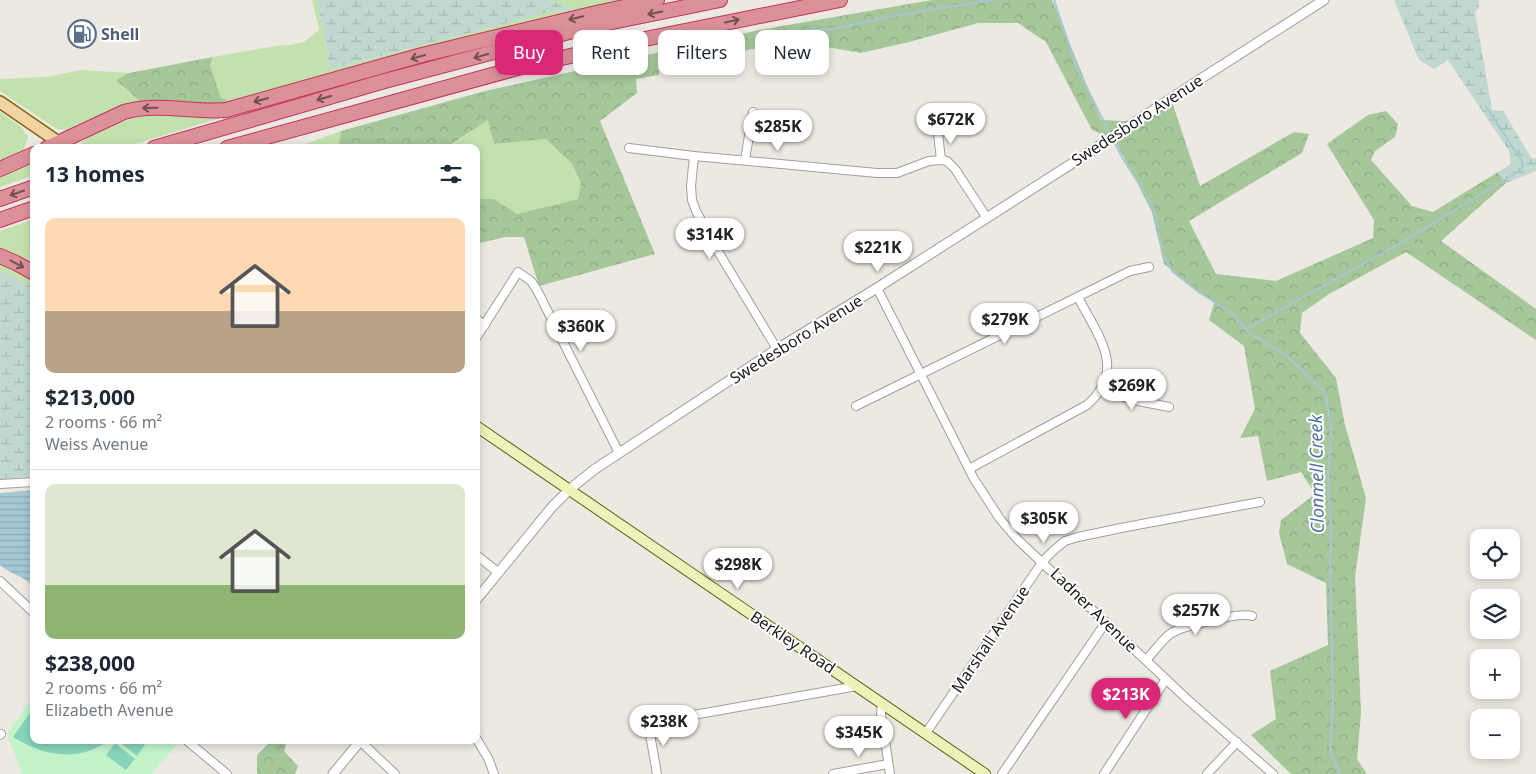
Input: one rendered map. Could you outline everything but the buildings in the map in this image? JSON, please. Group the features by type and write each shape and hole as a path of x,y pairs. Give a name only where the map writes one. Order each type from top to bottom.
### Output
{"highway":[{"path":"596,13 629,0"},
{"path":"61,144 124,112 136,108 226,110 422,55 658,0"},
{"path":"168,144 347,91 588,27 720,0"},
{"path":"241,144 490,75 640,40 840,0"},
{"path":"264,144 477,86 490,75"},
{"path":"0,169 30,156"},
{"path":"0,198 30,188"},
{"path":"0,220 30,209"},
{"path":"0,256 30,271"}],"main road":[{"path":"0,102 54,144"},
{"name":"Berkley Road","path":"480,429 985,774"}],"street":[{"name":"Swedesboro Avenue","path":"480,595 552,507 570,489 619,453 777,349 987,218 1324,0"},
{"path":"745,160 753,112"},
{"path":"938,133 941,160"},
{"path":"629,148 694,156 882,173 897,173 929,161 941,160 947,162 955,169 987,218"},
{"path":"694,156 691,186 692,200 696,211 777,349"},
{"path":"856,406 1130,271 1149,267"},
{"path":"480,332 518,272 531,281 619,453"},
{"name":"Ladner Avenue","path":"877,288 969,469 1000,518 1018,540 1166,679 1273,774"},
{"path":"969,469 1087,405 1101,390 1107,375 1105,351 1078,297"},
{"path":"480,322 485,325"},
{"path":"1101,390 1133,400 1169,407"},
{"path":"0,484 30,482"},
{"name":"Marshall Avenue","path":"926,733 1043,562 1066,541 1126,527 1260,502"},
{"path":"480,558 499,573"},
{"path":"0,581 30,609"},
{"path":"1146,660 1169,634 1183,628 1246,614 1252,616"},
{"path":"1002,774 1106,622"},
{"path":"1104,774 1166,679"},
{"path":"657,774 648,723 857,686"},
{"path":"882,704 881,714 890,774"},
{"path":"1207,774 1237,742"},
{"path":"192,744 227,774"},
{"path":"333,774 358,744"},
{"path":"363,744 395,774"},
{"path":"480,744 488,758 494,774"},
{"path":"833,774 888,764"}],"green space":[{"path":"312,0 317,0 330,69 553,11 575,9 549,0 621,0 513,30 495,30 495,35 236,103 221,98 210,65 213,57 304,42 319,30"},
{"path":"317,0 549,0 576,9 553,11 330,69"},
{"path":"932,0 1052,0 1101,120 1142,122 1172,102 1200,186 1294,132 1309,134 1302,153 1189,221 1216,274 1276,281 1373,238 1374,220 1327,144 1368,115 1386,111 1398,124 1395,137 1375,151 1371,160 1412,206 1433,212 1498,172 1506,183 1441,241 1536,309 1536,340 1406,252 1329,294 1302,313 1300,333 1336,378 1345,425 1366,498 1355,577 1361,713 1357,759 1367,774 1291,774 1251,735 1276,719 1270,671 1328,645 1326,583 1287,564 1279,533 1281,520 1315,494 1301,472 1267,481 1258,436 1240,438 1255,409 1244,346 1209,320 1214,303 1164,264 1152,212 1115,140 1092,130 1046,42 1018,23 978,23 861,53 829,47 829,30 759,30"},
{"path":"1394,0 1479,0 1479,8 1475,12 1492,110 1503,111 1532,159 1536,158 1536,171 1506,183 1498,172 1511,164 1509,151 1448,60 1434,69 1419,60"},
{"path":"755,31 755,48 745,50 745,33"},
{"path":"658,52 659,75 636,79 637,93 600,121 655,254 539,286 524,237 505,237 480,243 480,199 494,199 517,214 578,199 581,183 572,164 546,139 494,144 488,120 452,144 339,144 341,131 485,91 573,71 573,75 648,75 648,55"},
{"path":"213,57 210,65 221,98 236,103 141,102 116,80 129,73"},
{"path":"81,70 129,73 116,80 141,102 68,131 57,129 0,91 0,79 47,77"},
{"path":"0,112 20,126 28,137 19,155 0,164"},
{"path":"142,113 224,117 135,144 81,144 87,137 102,129"},
{"path":"489,119 494,144 546,139 572,164 581,183 578,199 517,214 494,199 480,199 480,144 453,144"},
{"path":"341,131 339,144 305,144"},
{"path":"30,164 30,176 0,187 0,177"},
{"path":"30,220 30,266 0,253 0,231"},
{"path":"0,260 30,276 30,286 0,270"},
{"path":"0,270 30,286 30,476 0,479"},
{"path":"30,701 30,744 177,744 151,774 22,774 7,733"},
{"path":"30,713 30,744 103,744 86,752 61,754 37,749 13,737"},
{"path":"116,744 135,759 126,770 106,755"},
{"path":"122,744 144,744 145,745 137,756"},
{"path":"268,744 286,744 284,751 298,766 295,774 257,774 257,755"}],"water":[{"path":"30,490 30,584 0,565 0,493"}],"waterway":[{"path":"806,29 834,29 896,15 994,0"},
{"name":"Clonmell Creek","path":"1054,0 1076,66 1109,132"},
{"path":"1246,329 1392,248 1521,170 1523,166 1522,161 1486,107"},
{"name":"Clonmell Creek","path":"1114,141 1123,159 1150,201 1155,213 1163,255 1173,272 1200,293 1231,312 1249,333 1287,356 1326,394 1331,430 1328,476 1331,532 1333,702 1330,750 1340,774"}],"place":[{"name":"Shell","path":"82,34"}]}
